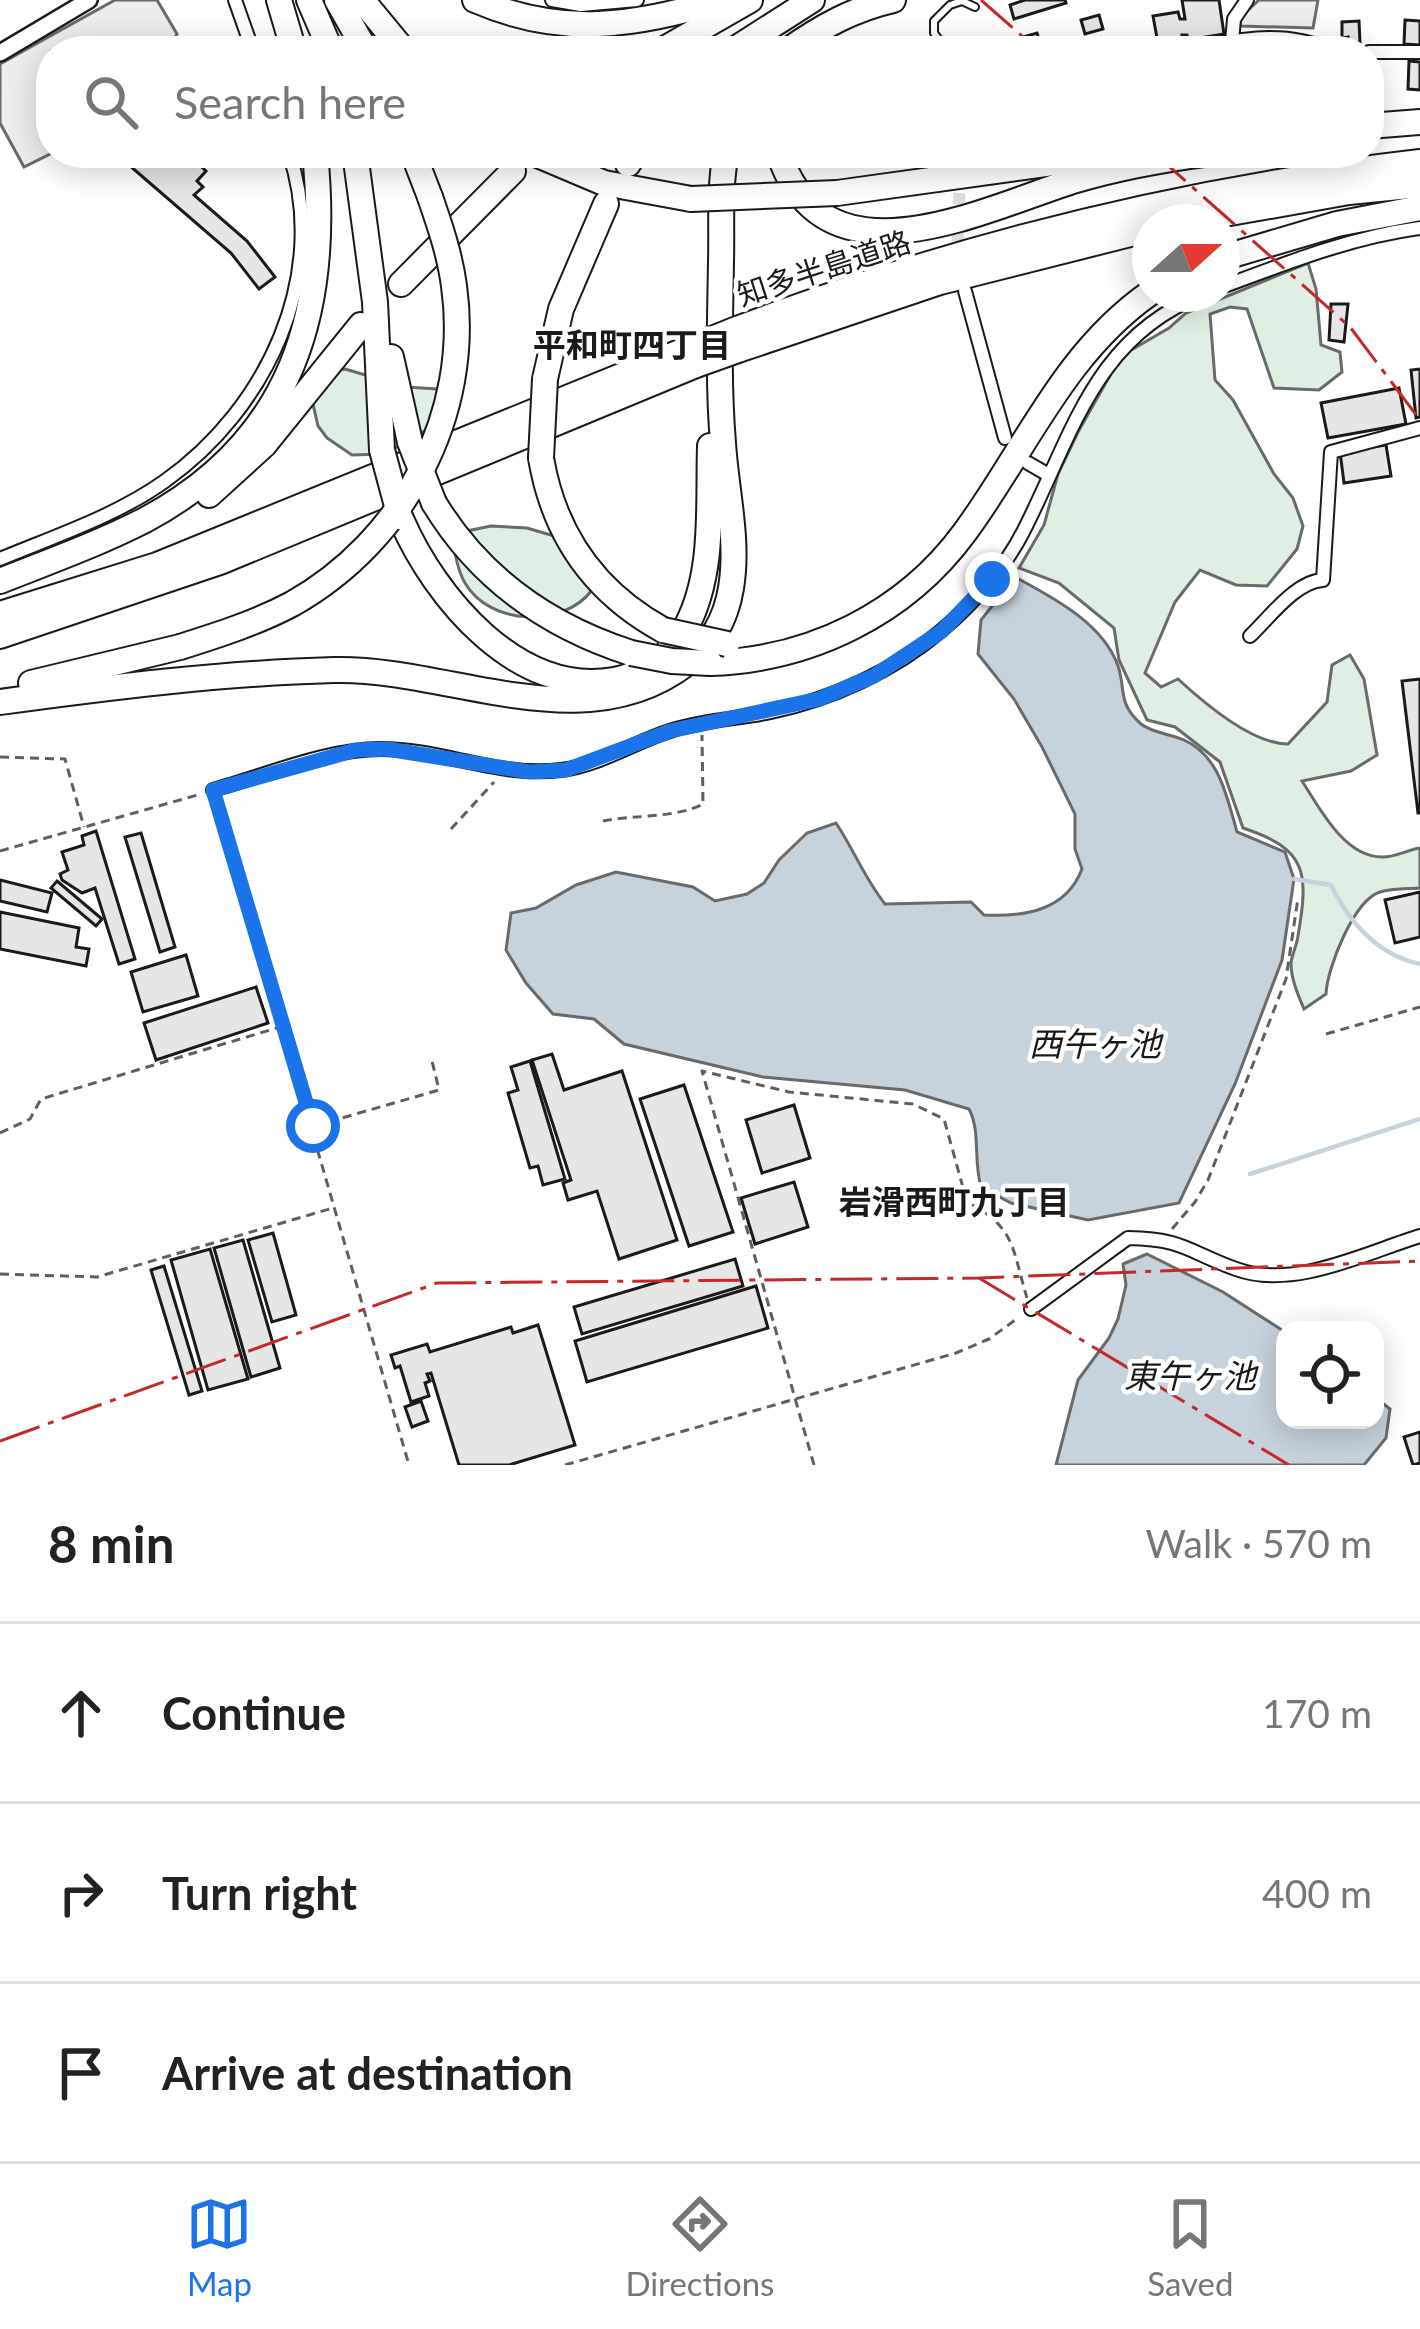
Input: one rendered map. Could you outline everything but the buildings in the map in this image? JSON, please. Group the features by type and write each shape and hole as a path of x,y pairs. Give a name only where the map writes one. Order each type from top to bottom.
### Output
{"highway":[{"path":"279,0 290,36"},
{"path":"309,0 325,36"},
{"path":"338,0 358,36"},
{"path":"362,0 392,36"},
{"path":"475,0 542,22 584,26 644,21 722,0"},
{"path":"687,36 750,0"},
{"path":"756,36 812,0"},
{"path":"810,36 869,4 891,1"},
{"path":"832,36 891,1"},
{"path":"1384,125 1420,122"},
{"name":"知多半島道路","path":"1384,167 1420,162"},
{"path":"58,558 146,519 192,490 234,451 269,407 301,346 316,286 320,219 316,168"},
{"path":"361,168 375,302 382,450 401,519 454,606 519,659 557,676 594,682 624,677 652,666 685,629 704,578 714,326 732,331"},
{"path":"363,168 380,241 392,370 410,442 434,503 463,544 508,591 561,626 672,662 794,638 905,592 964,534 1088,346 1132,308"},
{"path":"0,689 180,647 247,625 314,590 377,536 410,492 446,412 457,341 451,267 419,168"},
{"path":"568,168 604,183 691,199 837,193 1017,168"},
{"path":"0,702 340,669 422,675 516,697 608,697 659,681 703,650 718,629 732,583 732,523 720,405 732,331 727,168"},
{"path":"786,168 795,189 814,207 856,227 899,232 950,224 1122,168"},
{"name":"知多半島道路","path":"0,614 157,565 697,355 732,331 901,273 1082,222 1271,182 1375,168"},
{"path":"401,284 513,170"},
{"path":"1240,211 1420,185"},
{"path":"606,204 562,309 544,379 541,458 551,504 578,556 616,598 663,629 719,653"},
{"path":"1240,253 1337,224 1420,208"},
{"name":"知多半島道路","path":"732,331 1132,233"},
{"path":"0,581 173,516 215,491 264,445 361,325"},
{"name":"知多半島道路","path":"0,636 220,562 501,433"}],"street":[{"path":"0,53 89,0"},
{"path":"235,0 248,36"},
{"path":"551,0 598,5 637,0"},
{"path":"1233,36 1234,19 1246,0"},
{"path":"1384,52 1420,52"},
{"path":"0,559 104,515 161,484 228,424 276,347 299,273 301,218 292,168"},
{"path":"1240,280 1312,254 1420,228"},
{"path":"965,291 1004,437"},
{"path":"213,790 356,750 387,749 502,768 566,770 700,722 776,711 874,676 942,631 992,579 1022,534 1047,474 1102,373 1141,328 1166,312"},
{"path":"1250,636 1302,587 1323,580 1331,452 1420,428"},
{"path":"1028,463 1047,474"},
{"path":"1031,1309 1128,1238 1164,1238 1237,1270 1264,1275 1296,1274 1420,1236"}],"lane":[{"path":"936,36 934,21 950,4 962,1 975,7"}],"path":[{"path":"603,821 638,813 680,812 703,804 700,722"},
{"path":"0,757 64,759 84,827"},
{"path":"451,829 502,768"},
{"path":"0,851 213,790 409,1465"},
{"path":"1164,1238 1196,1202 1234,1115 1286,979 1298,898"},
{"path":"1326,1034 1420,1007"},
{"path":"0,1133 30,1119 41,1099 282,1027"},
{"path":"313,1126 440,1090 432,1061"},
{"path":"565,1465 795,1398 956,1352 989,1339 1031,1309 1006,1231 994,1216 968,1202 944,1119 913,1104 789,1092 702,1071 795,1398 814,1465"},
{"path":"0,1274 97,1276 335,1208"}],"green space":[{"path":"1308,263 1316,289 1321,345 1340,352 1342,372 1319,390 1274,388 1247,309 1240,308 1240,291"},
{"path":"1216,312 1210,314 1215,380 1233,400 1274,474 1293,498 1303,526 1297,549 1267,586 1236,585 1200,570 1175,602 1145,673 1161,687 1178,679 1244,730 1288,744 1327,702 1332,665 1350,655 1364,679 1377,755 1351,771 1302,781 1335,830 1357,849 1383,857 1420,848 1420,888 1385,891 1370,898 1344,936 1326,994 1304,1009 1291,969 1303,895 1299,866 1280,845 1243,828 1220,762 1175,727 1147,720 1119,660 1114,628 1059,583 1019,568 1044,525 1058,474 1078,432 1121,356 1186,313"},
{"path":"345,369 406,387 437,389 448,403 444,420 384,454 352,455 318,426 310,391 325,372"},
{"path":"491,526 527,528 561,538 592,590 580,602 546,616 527,617 491,608 465,583 453,545 467,531"}],"shaded area":[{"path":"115,0 157,0 177,34 176,36 50,36"},
{"path":"1259,0 1318,0 1313,28 1240,26 1241,17"},
{"path":"36,44 36,161 24,167 0,123 0,64"}],"water":[{"name":"西午ヶ池","path":"1015,577 1089,624 1111,651 1133,716 1206,756 1220,779 1237,832 1285,852 1294,879 1282,960 1235,1084 1179,1203 1088,1220 1011,1203 981,1187 969,1109 905,1090 763,1077 624,1044 594,1019 553,1014 506,950 511,913 536,908 576,885 616,872 693,887 715,901 747,894 764,883 779,860 807,833 836,823 885,904 971,902 984,915 999,915 1055,903 1082,869 1075,849 1075,814 1014,699 978,654 981,620"},
{"name":"東午ヶ池","path":"1147,1254 1223,1292 1276,1326 1276,1429 1384,1429 1384,1404 1390,1409 1386,1438 1364,1465 1056,1465 1078,1380 1118,1319 1126,1285 1123,1264"}],"waterway":[{"path":"1294,879 1331,885 1347,912 1378,945 1420,964"},
{"path":"1250,1174 1420,1119"}],"tunnel":[{"path":"957,259 960,172"}],"power":[{"path":"981,0 1022,36"},
{"path":"1171,168 1350,327 1420,420"},
{"path":"0,1441 437,1283 979,1278 1420,1261"},
{"path":"979,1278 1289,1465"}],"district":[{"name":"平和町四丁目","path":"632,345"},
{"name":"岩滑西町九丁目","path":"954,1202"}],"route":[{"path":"313,1126 213,790 356,750 387,749 530,772 566,770 670,731 776,711 874,676 942,631 992,579"}]}
